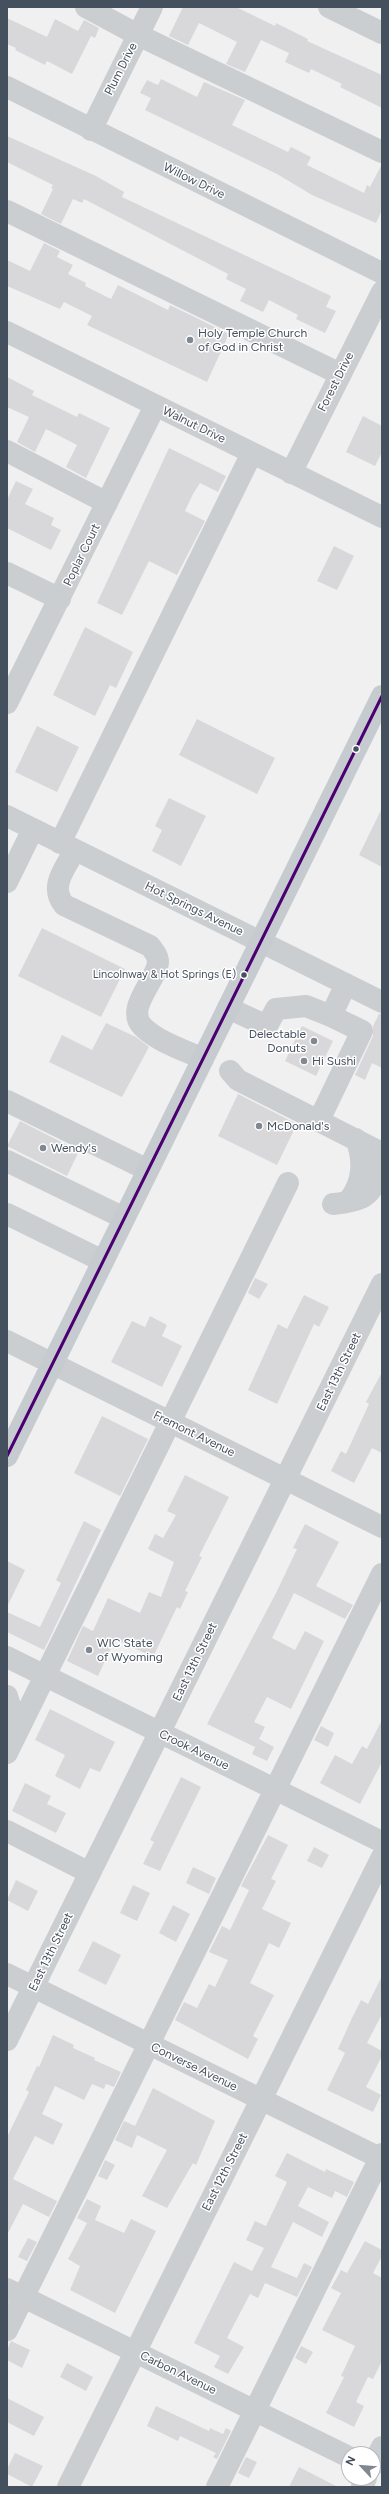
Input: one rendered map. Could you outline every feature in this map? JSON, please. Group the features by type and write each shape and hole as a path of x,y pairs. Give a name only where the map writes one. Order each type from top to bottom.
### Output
{"main road":[{"path":"7,1456 382,698"}],"street":[{"path":"86,7 138,35 382,152"},
{"name":"Plum Drive","path":"90,130 152,7"},
{"path":"329,7 382,33"},
{"name":"Willow Drive","path":"7,87 90,130 382,273"},
{"path":"7,210 340,374"},
{"name":"Forest Drive","path":"290,472 382,292"},
{"name":"Walnut Drive","path":"7,332 382,517"},
{"name":"Poplar Court","path":"8,698 60,600 155,406"},
{"path":"7,451 107,503"},
{"path":"203,1059 151,1034 142,1026 137,1017 140,1000 158,964 156,953 150,946 64,905 57,896 56,888 67,846 252,453"},
{"path":"7,574 60,600"},
{"name":"Hot Springs Avenue","path":"7,816 382,1002"},
{"path":"7,882 33,829"},
{"path":"331,1016 346,984"},
{"path":"228,1008 267,1026 276,1009 306,1006 362,1031 322,1114"},
{"path":"230,1071 238,1080 356,1139 361,1153 361,1179 356,1193 341,1203"},
{"path":"7,1101 148,1170"},
{"path":"7,1161 124,1218"},
{"path":"7,1753 13,1712 45,1676 288,1183"},
{"path":"7,1214 103,1261"},
{"name":"East 13th Street","path":"7,2040 382,1284"},
{"name":"Fremont Avenue","path":"7,1341 382,1527"},
{"path":"7,2330 15,2293 148,2045 382,1574"},
{"name":"Crook Avenue","path":"7,1657 382,1842"},
{"path":"7,1830 90,1873"},
{"name":"East 12th Street","path":"68,2487 382,1856"},
{"name":"Converse Avenue","path":"7,1974 148,2045 381,2157"},
{"path":"217,2487 381,2157"},
{"name":"Carbon Avenue","path":"15,2293 341,2453"}],"building":[{"path":"183,7 236,7 275,26 276,23 308,39 307,41 382,75 382,108 340,87 342,84 311,69 309,73 285,62 289,53 261,40 245,72 226,64 237,42 199,23 188,45 169,36"},
{"path":"7,18 47,37 55,19 78,31 84,20 99,28 95,38 91,36 72,74 47,61 45,65 15,50 16,48 7,44"},
{"path":"161,79 197,97 204,82 245,100 232,125 288,152 291,147 311,157 307,165 364,193 367,185 370,187 382,164 382,210 376,223 312,195 277,174 145,110 151,98 140,93 147,80 158,85"},
{"path":"7,136 96,176 124,192 122,197 331,296 326,307 336,311 325,333 296,319 298,315 269,300 263,312 240,301 246,289 226,279 228,274 84,199 82,203 73,199 61,224 41,214 53,189 51,188 53,185 7,162"},
{"path":"44,243 60,251 57,257 73,265 68,274 86,283 85,286 111,299 118,285 168,310 170,305 229,334 207,382 87,325 92,316 64,302 60,309 7,286 7,260 30,271"},
{"path":"7,377 34,391 32,395 77,417 79,413 110,428 86,478 66,467 77,445 46,429 35,452 17,442 29,417 7,407"},
{"path":"363,416 382,426 382,452 375,466 346,452"},
{"path":"169,448 226,476 218,492 200,483 193,494 185,511 205,521 177,575 149,561 122,615 97,603"},
{"path":"16,481 33,489 25,504 54,518 51,525 61,530 51,550 7,528 7,500"},
{"path":"334,546 354,556 337,590 317,581"},
{"path":"85,627 133,652 116,688 110,685 95,716 53,695"},
{"path":"197,719 275,758 257,794 179,755"},
{"path":"37,726 79,747 57,792 15,772"},
{"path":"169,798 206,816 181,866 152,851 162,830 155,826"},
{"path":"382,808 382,867 359,855"},
{"path":"42,928 125,969 101,1017 18,976"},
{"path":"379,1014 382,1014 382,1068 372,1063 365,1080 355,1075 373,1036 373,1026"},
{"path":"106,1023 136,1037 149,1047 122,1097 49,1062 62,1035 92,1050"},
{"path":"302,1026 333,1041 316,1076 285,1061"},
{"path":"238,1094 297,1124 277,1165 218,1136"},
{"name":"Wendy's","path":"20,1121 79,1151 67,1176 7,1146"},
{"path":"255,1278 268,1284 259,1299 248,1293"},
{"path":"304,1295 329,1307 319,1327 314,1324 277,1404 248,1390 278,1324 287,1329"},
{"path":"150,1316 167,1325 162,1336 182,1346 162,1387 111,1362 132,1321 145,1327"},
{"path":"382,1372 382,1453 372,1448 354,1483 331,1471 341,1451 346,1454 369,1404 366,1402"},
{"path":"102,1416 148,1439 120,1496 74,1473"},
{"path":"185,1475 229,1497 199,1556 202,1557 185,1591 188,1592 180,1609 177,1607 153,1657 115,1639 98,1676 67,1661 83,1626 93,1631 108,1598 140,1613 149,1592 161,1597 174,1562 148,1549 155,1534 163,1538 176,1515 167,1511"},
{"path":"84,1521 101,1530 44,1650 7,1632 7,1612 40,1627 61,1583 56,1580"},
{"path":"305,1524 339,1542 316,1586 353,1605 345,1619 294,1593 272,1638 295,1650 305,1631 324,1641 291,1709 267,1697 254,1722 265,1727 255,1747 207,1724 276,1593 297,1549 293,1548"},
{"path":"7,1561 25,1570 7,1607"},
{"path":"50,1709 115,1742 100,1772 90,1768 80,1789 55,1776 65,1755 35,1740"},
{"path":"382,1720 382,1762 360,1804 320,1783 335,1755 352,1764 362,1746 367,1749"},
{"path":"321,1726 334,1733 328,1747 314,1740"},
{"path":"259,1739 274,1747 267,1761 252,1754"},
{"path":"181,1777 201,1787 160,1871 143,1864 154,1842 150,1840"},
{"path":"25,1783 51,1796 47,1804 66,1813 56,1833 12,1811"},
{"path":"268,1835 288,1845 271,1879 276,1881 262,1909 291,1923 279,1948 269,1943 250,1983 274,1995 253,2036 258,2039 248,2059 175,2020 184,2002 197,2008 209,1984 215,1987 228,1960 209,1952 222,1926 230,1930 249,1890 241,1886"},
{"path":"314,1847 329,1855 322,1868 307,1861"},
{"path":"193,1867 216,1878 209,1894 186,1883"},
{"path":"16,1880 38,1891 28,1911 7,1900"},
{"path":"133,1885 150,1893 137,1921 120,1913"},
{"path":"173,1905 190,1914 176,1942 159,1933"},
{"path":"93,1941 121,1955 106,1985 78,1971"},
{"path":"382,1976 382,2014 367,2043 382,2051 382,2056 366,2087 381,2095 373,2112 327,2090 345,2053 338,2049 352,2018 361,2000 368,2004"},
{"path":"53,2035 74,2045 73,2048 95,2058 94,2060 121,2072 114,2087 106,2084 104,2089 92,2084 84,2100 55,2086 42,2114 63,2124 53,2145 35,2136 13,2179 57,2201 49,2217 23,2204 7,2235 7,2137 29,2092 26,2090 37,2066 39,2067"},
{"path":"153,2088 215,2121 196,2165 193,2163 167,2208 142,2196 167,2150 137,2135 132,2148 115,2140 124,2121 135,2126"},
{"path":"287,2153 325,2172 326,2169 354,2182 347,2197 335,2191 332,2198 308,2187 298,2206 329,2222 322,2237 293,2222 271,2267 297,2278 304,2263 312,2267 297,2297 265,2283 258,2298 250,2294 227,2338 244,2347 228,2374 214,2367 220,2356 194,2343 234,2262 252,2271 264,2248 246,2240 255,2221 266,2226 287,2182 275,2176"},
{"path":"105,2160 115,2165 107,2180 98,2176"},
{"path":"87,2199 101,2206 95,2220 124,2233 131,2219 156,2231 115,2313 70,2290 80,2266 68,2259 87,2223 77,2218"},
{"path":"28,2238 37,2242 27,2261 18,2257"},
{"path":"365,2241 382,2250 382,2256 373,2273 382,2278 382,2361 373,2379 368,2377 356,2402 364,2406 354,2427 326,2413 344,2377 341,2376 355,2346 322,2330 341,2293 331,2288 341,2270 347,2273"},
{"path":"11,2341 30,2350 22,2368 7,2360 7,2350"},
{"path":"301,2346 313,2352 306,2364 295,2358"},
{"path":"67,2363 93,2377 86,2391 60,2377"},
{"path":"7,2398 44,2417 34,2436 7,2422"},
{"path":"156,2406 209,2431 210,2428 223,2434 226,2428 231,2431 217,2459 213,2457 216,2453 180,2436 178,2441 147,2426"},
{"path":"15,2453 43,2466 32,2487 7,2474 7,2469"},
{"path":"246,2457 257,2462 249,2478 238,2473"},
{"path":"299,2467 338,2487 289,2487"}],"transit line":[{"path":"7,1456 382,696"}],"place":[{"name":"Holy Temple Church of God in Christ","path":"190,340"},
{"name":"Lincolnway & Hot Springs (E)","path":"244,975"},
{"name":"Delectable Donuts","path":"314,1041"},
{"name":"Hi Sushi","path":"304,1061"},
{"name":"McDonald's","path":"259,1126"},
{"name":"Wendy's","path":"43,1148"},
{"name":"WIC State of Wyoming","path":"89,1650"}]}
